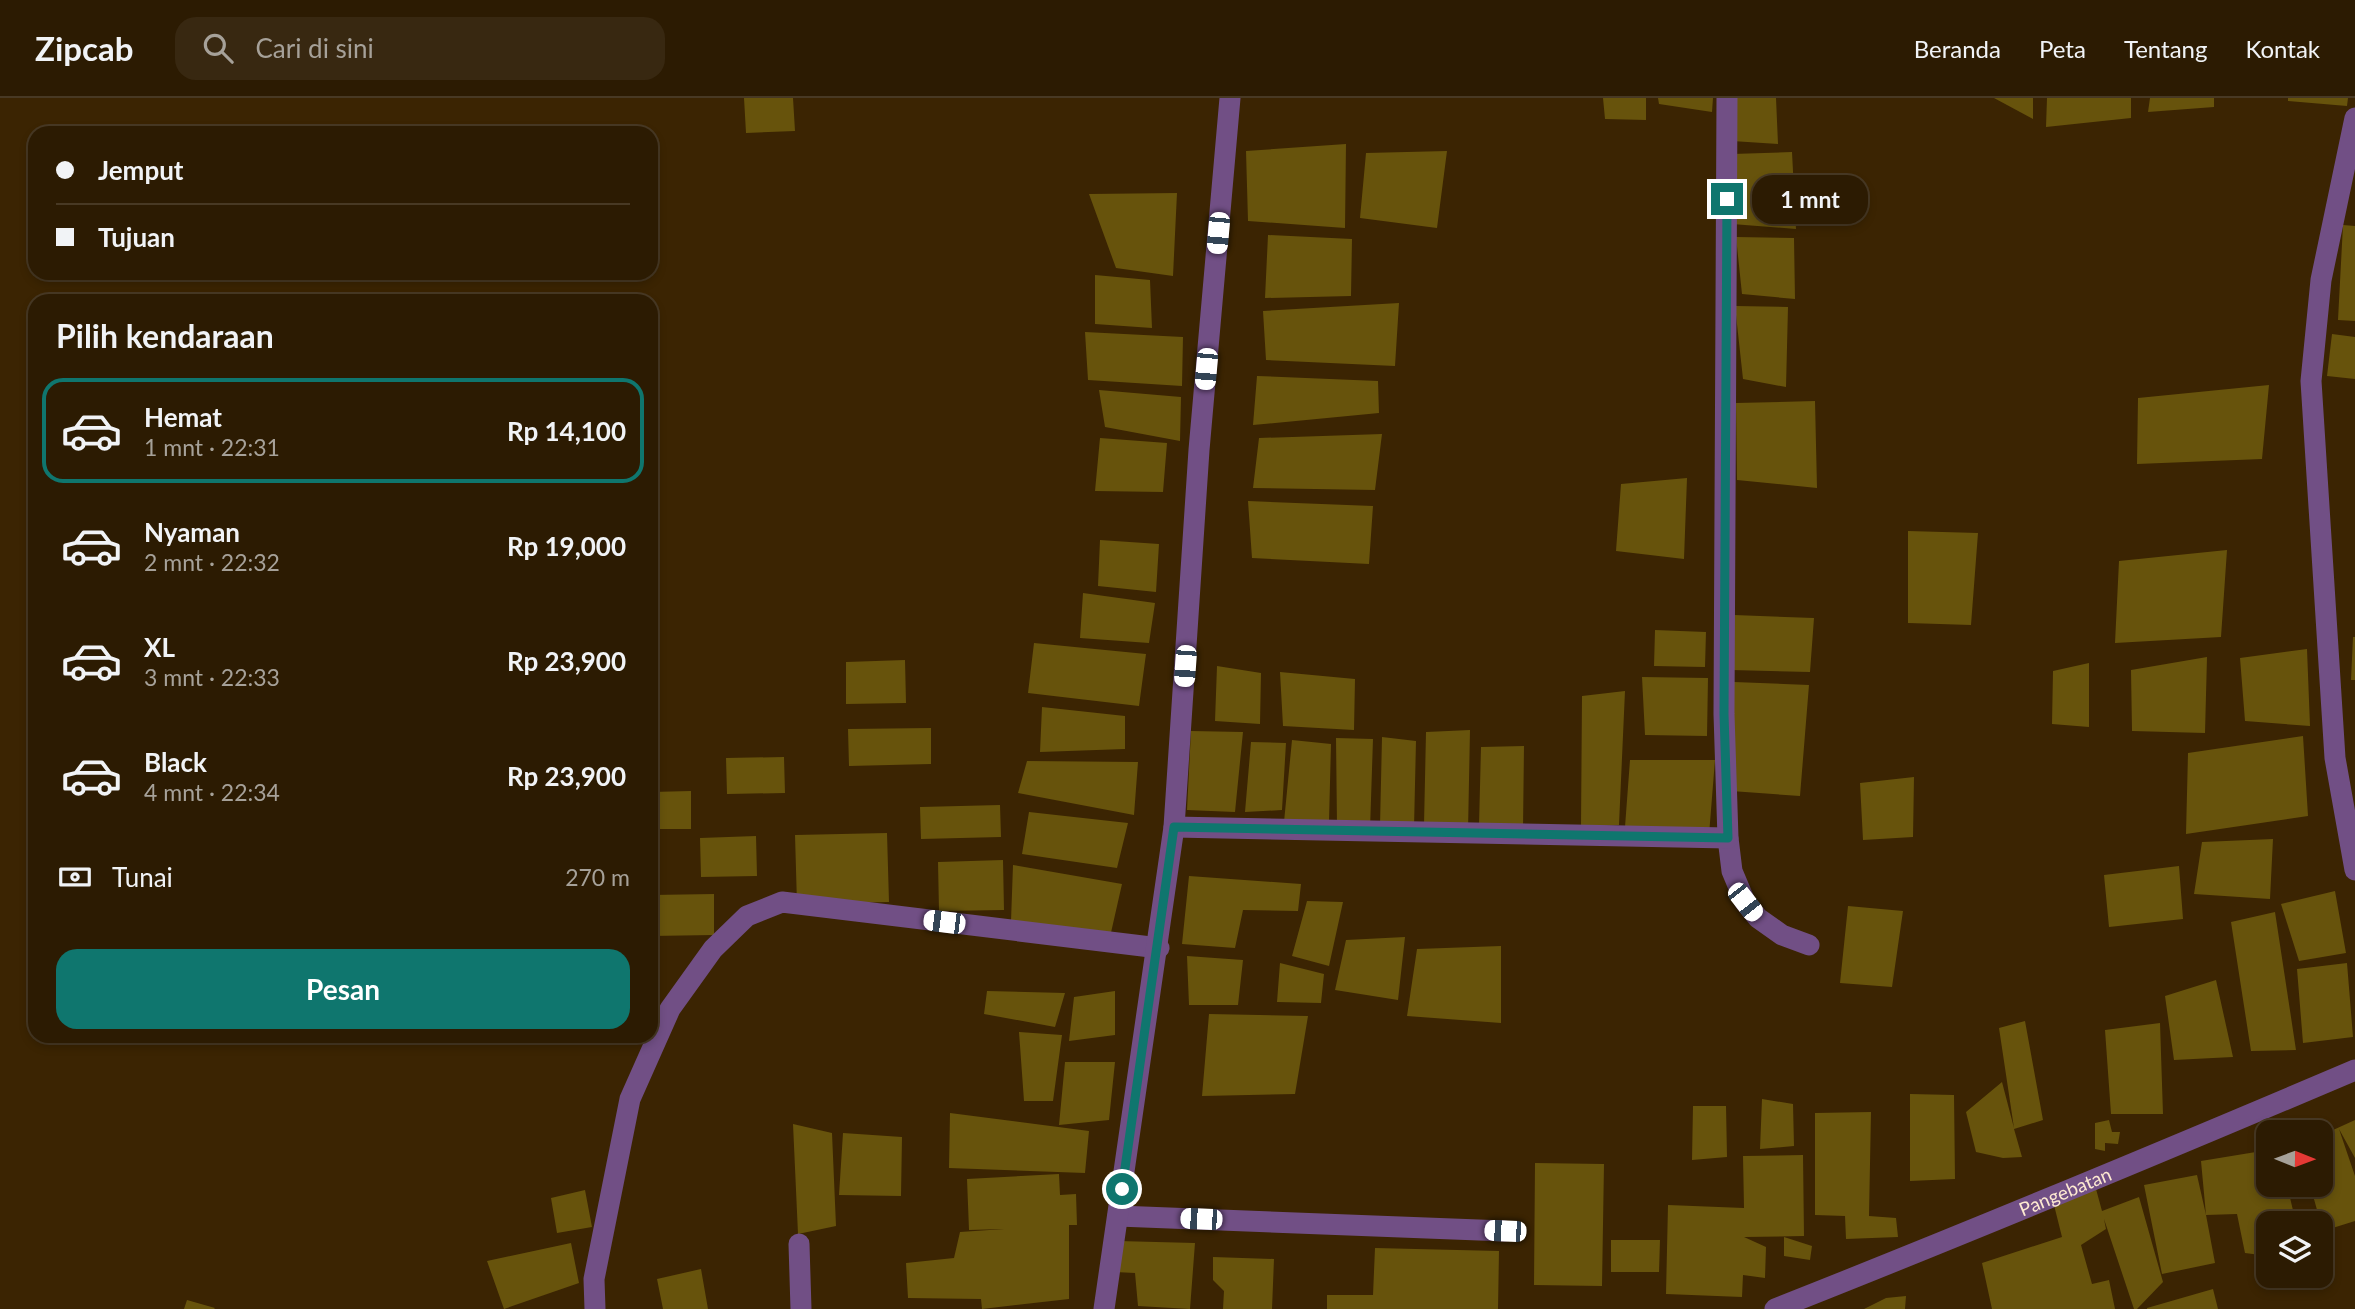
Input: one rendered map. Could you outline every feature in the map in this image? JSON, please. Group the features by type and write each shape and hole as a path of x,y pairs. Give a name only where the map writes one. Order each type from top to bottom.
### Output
{"street":[{"path":"1104,1309 1159,948 1174,827 1199,450 1230,98"},
{"path":"1727,98 1724,714 1728,838 1732,870 1745,902 1758,918 1782,935 1809,945"},
{"path":"2355,118 2321,280 2311,381 2335,758 2355,870"},
{"path":"1174,827 1728,838"},
{"path":"658,1036 670,1009 713,949 747,916 782,902 1159,948"},
{"path":"595,1309 594,1279 630,1099 655,1043"},
{"name":"Pangebatan","path":"1775,1309 2039,1200 2086,1184 2355,1070"},
{"path":"1118,1216 1505,1231"},
{"path":"799,1244 801,1309"}],"building":[{"path":"744,98 793,98 795,131 746,133"},
{"path":"1603,98 1646,98 1646,120 1605,119"},
{"path":"1658,98 1713,98 1712,112 1659,104"},
{"path":"1733,98 1776,98 1778,144 1732,141"},
{"path":"1994,98 2033,98 2033,119"},
{"path":"2047,98 2131,98 2131,118 2046,127"},
{"path":"2150,98 2214,98 2214,107 2148,112"},
{"path":"2288,98 2348,98 2347,106 2288,101"},
{"path":"1346,144 1345,228 1248,221 1246,151"},
{"path":"1447,151 1437,228 1360,218 1366,153"},
{"path":"1792,152 1796,229 1732,224 1732,154"},
{"path":"1177,193 1173,276 1116,268 1089,194"},
{"path":"2343,225 2355,226 2355,321 2338,320"},
{"path":"1268,235 1352,239 1351,296 1265,298"},
{"path":"1736,237 1794,238 1795,299 1742,294"},
{"path":"1095,275 1150,280 1152,328 1095,324"},
{"path":"1399,303 1395,366 1266,360 1263,311"},
{"path":"1735,306 1788,307 1786,387 1743,379"},
{"path":"1085,332 1183,337 1182,386 1088,380"},
{"path":"2332,334 2355,337 2355,379 2327,376"},
{"path":"1257,376 1378,381 1379,413 1253,425"},
{"path":"2269,385 2262,459 2137,464 2138,398"},
{"path":"1099,390 1181,397 1180,441 1105,427"},
{"path":"1815,401 1817,488 1737,480 1736,403"},
{"path":"1382,434 1375,490 1253,488 1259,438"},
{"path":"1100,438 1167,443 1163,492 1095,491"},
{"path":"1687,478 1684,559 1616,551 1621,484"},
{"path":"1248,501 1373,506 1369,564 1252,558"},
{"path":"1908,531 1978,533 1971,625 1908,623"},
{"path":"1100,540 1159,544 1156,592 1098,586"},
{"path":"2227,550 2221,637 2115,643 2119,561"},
{"path":"1083,593 1155,603 1149,643 1080,638"},
{"path":"1734,615 1814,618 1810,672 1731,670"},
{"path":"1655,630 1706,632 1705,667 1654,666"},
{"path":"2353,637 2355,680 2351,680"},
{"path":"1034,643 1146,654 1139,706 1028,693"},
{"path":"2307,649 2310,726 2245,721 2240,658"},
{"path":"2207,657 2205,733 2132,731 2131,670"},
{"path":"905,660 906,703 846,704 846,662"},
{"path":"2089,663 2089,727 2052,724 2053,671"},
{"path":"1217,666 1261,673 1260,724 1215,721"},
{"path":"1280,672 1355,679 1354,730 1283,726"},
{"path":"1642,677 1708,678 1707,736 1645,735"},
{"path":"1734,682 1809,685 1800,796 1731,791"},
{"path":"1625,691 1619,825 1581,827 1582,696"},
{"path":"1042,707 1125,716 1125,749 1040,752"},
{"path":"931,728 931,764 849,766 848,729"},
{"path":"1470,730 1468,832 1424,825 1426,732"},
{"path":"1191,731 1243,732 1235,812 1187,810"},
{"path":"2303,736 2308,816 2186,834 2188,753"},
{"path":"1382,737 1416,741 1414,828 1380,826"},
{"path":"1336,738 1373,739 1370,830 1337,825"},
{"path":"1292,740 1331,744 1329,822 1284,822"},
{"path":"1251,742 1286,743 1282,810 1245,812"},
{"path":"1524,746 1523,829 1479,826 1481,747"},
{"path":"784,757 785,793 727,794 726,758"},
{"path":"1630,760 1715,760 1709,835 1625,827"},
{"path":"1027,761 1138,762 1134,815 1018,793"},
{"path":"1914,777 1913,837 1863,840 1860,783"},
{"path":"691,791 691,829 658,829 658,792"},
{"path":"1000,805 1001,837 921,839 920,807"},
{"path":"1029,812 1128,823 1117,868 1022,854"},
{"path":"887,833 889,902 797,904 795,835"},
{"path":"756,836 757,876 701,877 700,838"},
{"path":"2273,839 2270,899 2194,894 2202,842"},
{"path":"1003,860 1004,910 939,911 938,862"},
{"path":"1013,865 1122,884 1110,937 1011,921"},
{"path":"2179,866 2183,919 2109,927 2104,875"},
{"path":"1189,876 1301,884 1298,911 1243,910 1235,948 1182,944"},
{"path":"2335,891 2346,953 2299,961 2281,904"},
{"path":"714,894 714,935 658,936 658,895"},
{"path":"1307,901 1343,902 1329,966 1292,956"},
{"path":"1848,906 1903,911 1892,987 1840,983"},
{"path":"2275,912 2296,1050 2251,1051 2231,922"},
{"path":"1405,937 1398,1000 1335,990 1346,940"},
{"path":"1501,946 1501,1023 1407,1016 1417,949"},
{"path":"1187,956 1243,960 1238,1005 1189,1005"},
{"path":"1280,963 1324,974 1321,1003 1277,1002"},
{"path":"2347,963 2353,1037 2303,1043 2297,969"},
{"path":"2216,980 2233,1057 2174,1060 2165,996"},
{"path":"987,991 1065,993 1055,1027 984,1014"},
{"path":"1115,991 1115,1035 1069,1041 1074,997"},
{"path":"1209,1014 1308,1016 1295,1094 1202,1096"},
{"path":"2025,1021 2043,1120 2014,1129 2022,1157 2003,1158 1976,1152 1966,1112 2002,1082 2014,1128 1999,1028"},
{"path":"2160,1023 2163,1114 2111,1114 2105,1030"},
{"path":"1019,1032 1062,1035 1053,1101 1024,1101"},
{"path":"1065,1062 1115,1062 1109,1120 1059,1125"},
{"path":"1910,1094 1954,1095 1955,1179 1910,1181"},
{"path":"1762,1099 1793,1104 1794,1146 1760,1149"},
{"path":"1693,1106 1726,1106 1727,1157 1692,1160"},
{"path":"1871,1112 1869,1216 1896,1218 1898,1237 1846,1239 1845,1216 1815,1215 1815,1113"},
{"path":"950,1113 1089,1131 1085,1173 949,1168"},
{"path":"2109,1120 2112,1132 2120,1132 2118,1144 2105,1143 2105,1151 2095,1149 2095,1123"},
{"path":"2355,1120 2355,1158 2339,1129 2355,1176 2355,1221 2333,1228 2333,1211 2317,1211 2313,1197 2333,1197 2333,1130"},
{"path":"793,1124 832,1133 836,1226 798,1234"},
{"path":"843,1133 902,1137 901,1196 839,1195"},
{"path":"2256,1152 2256,1197 2290,1197 2293,1211 2256,1211 2256,1254 2245,1253 2237,1214 2206,1215 2201,1161"},
{"path":"1803,1155 1804,1236 1744,1237 1766,1247 1765,1278 1743,1275 1742,1297 1666,1294 1668,1205 1744,1208 1743,1156"},
{"path":"1535,1163 1604,1164 1602,1286 1534,1285"},
{"path":"1059,1174 1060,1195 1076,1194 1077,1225 1069,1225 1069,1299 982,1309 981,1299 908,1298 906,1263 954,1258 960,1232 1004,1229 969,1230 967,1179"},
{"path":"2197,1175 2215,1263 2162,1274 2144,1185"},
{"path":"2096,1189 2102,1211 2139,1197 2163,1282 2134,1309 2104,1219 2106,1229 2081,1245 2092,1284 2109,1280 2115,1309 1992,1309 1982,1263 2062,1237 2053,1201"},
{"path":"585,1190 592,1227 557,1233 551,1198"},
{"path":"1784,1237 1812,1246 1810,1260 1784,1256"},
{"path":"1611,1240 1660,1240 1659,1272 1611,1272"},
{"path":"1118,1241 1195,1243 1190,1309 1138,1306 1135,1273 1115,1272"},
{"path":"571,1243 579,1283 504,1309 487,1261"},
{"path":"1375,1248 1499,1251 1498,1309 1327,1309 1327,1295 1373,1295"},
{"path":"1213,1257 1274,1259 1272,1309 1223,1309 1224,1291 1213,1280"},
{"path":"701,1269 708,1309 663,1309 657,1279"},
{"path":"2213,1289 2218,1309 2147,1309 2147,1308"},
{"path":"1906,1296 1905,1309 1864,1309 1886,1298"},
{"path":"187,1300 215,1308 184,1309"}],"route":[{"path":"1122,1189 1159,948 1174,827 1728,838 1724,714 1727,595 1727,199"}]}
